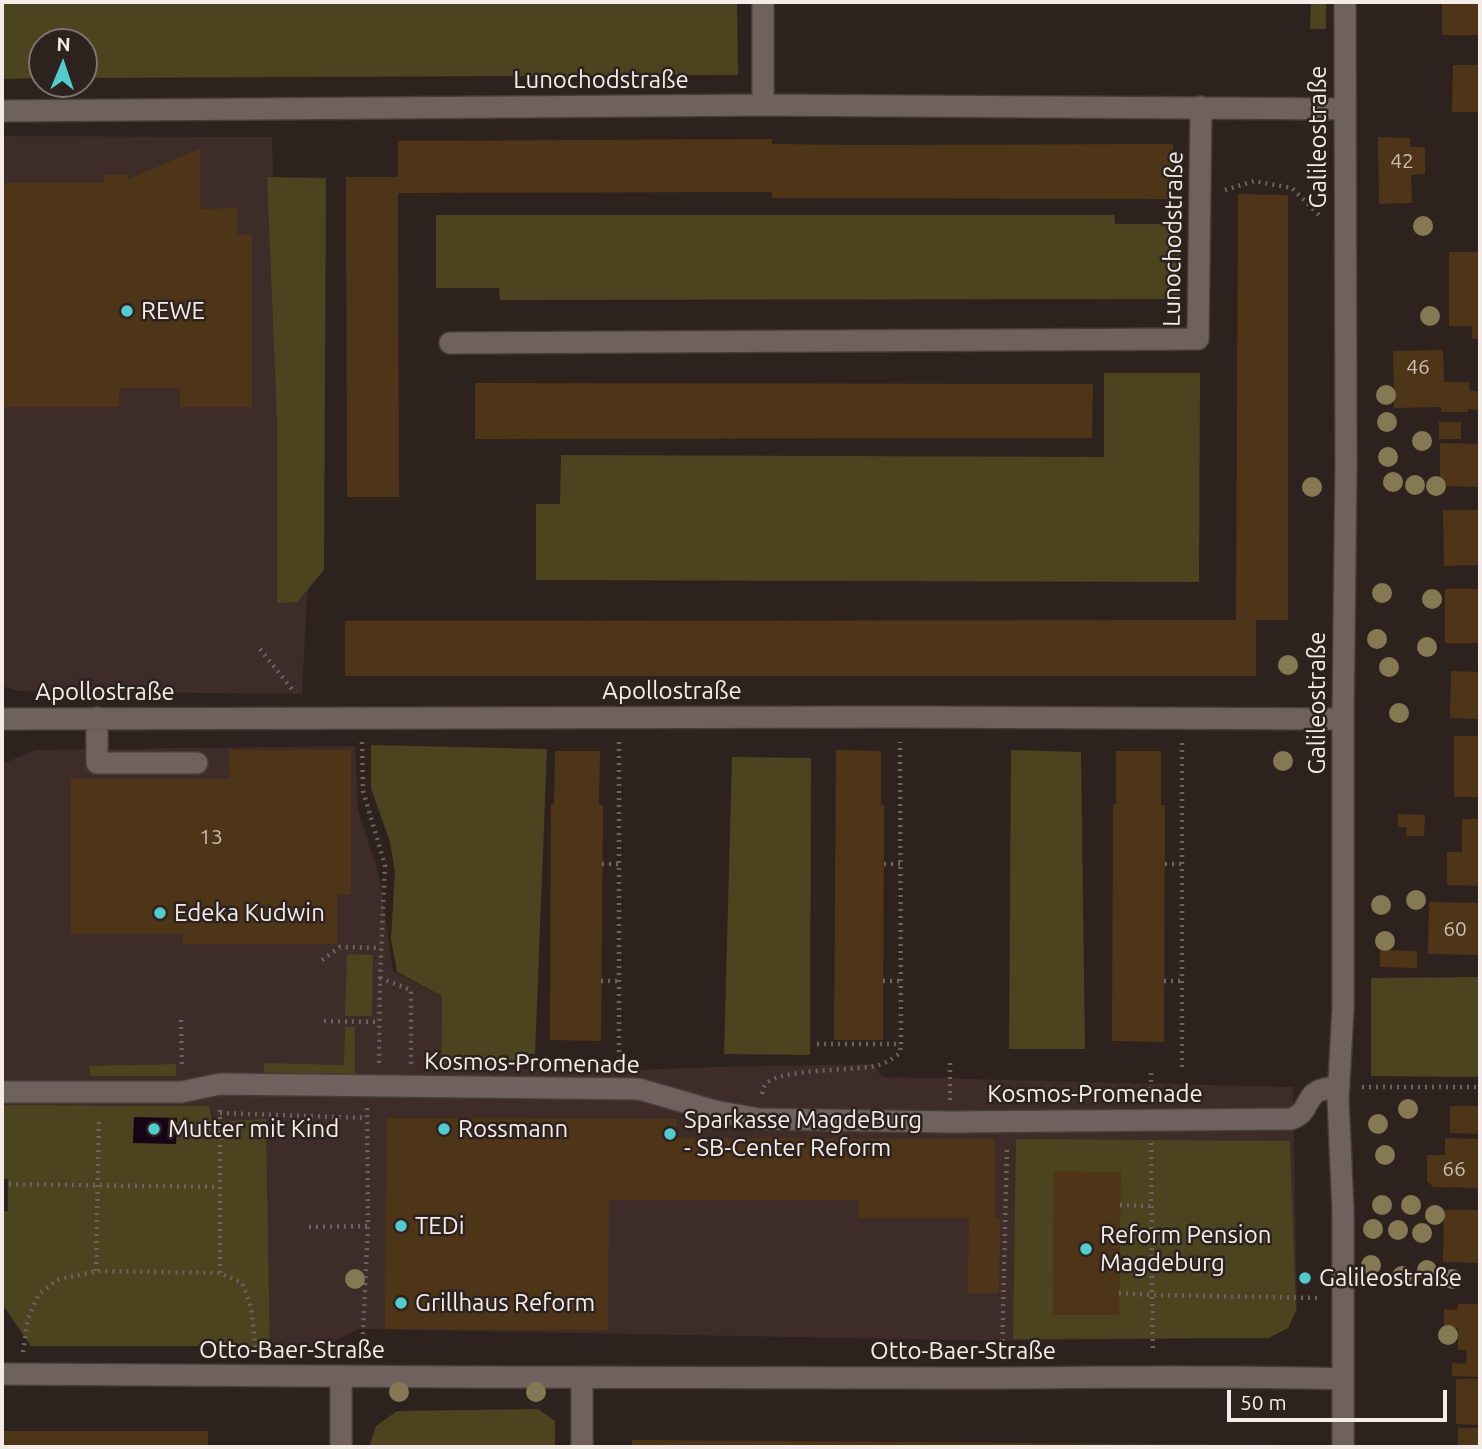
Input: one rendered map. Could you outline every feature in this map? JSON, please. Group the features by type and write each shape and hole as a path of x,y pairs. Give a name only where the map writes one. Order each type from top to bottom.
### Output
{"street":[{"path":"763,2 763,105"},
{"name":"Galileostraße","path":"1343,1447 1343,1210 1339,1087 1342,1009 1346,466 1345,2"},
{"name":"Lunochodstraße","path":"2,111 763,105 1344,109"},
{"name":"Lunochodstraße","path":"450,342 1198,339 1201,107"},
{"path":"97,718 97,763 197,763"},
{"name":"Apollostraße","path":"2,719 1343,719"},
{"name":"Kosmos-Promenade","path":"2,1092 181,1092 219,1084 619,1088 639,1089 715,1111 758,1119 1008,1121 1291,1119 1304,1112 1316,1093 1339,1087"},
{"name":"Otto-Baer-Straße","path":"2,1374 1343,1379"},
{"path":"341,1376 341,1447"},
{"path":"582,1377 582,1447"}],"path":[{"path":"1221,191 1254,181 1292,188 1320,215"},
{"path":"260,649 300,699"},
{"path":"362,717 363,791 385,865 379,1086"},
{"path":"619,717 619,1088"},
{"path":"758,1119 763,1090 772,1079 832,1069 873,1067 900,1053 900,717"},
{"path":"1182,718 1182,1072"},
{"path":"602,864 619,864"},
{"path":"884,864 901,864"},
{"path":"1165,864 1182,864"},
{"path":"321,960 340,947 381,948"},
{"path":"380,978 411,990 411,1087"},
{"path":"601,981 619,981"},
{"path":"883,981 901,981"},
{"path":"1164,981 1182,981"},
{"path":"181,1020 181,1092"},
{"path":"324,1021 379,1022"},
{"path":"817,1044 901,1044"},
{"path":"950,1059 950,1089"},
{"path":"1151,1072 1151,1092"},
{"path":"219,1084 220,1273"},
{"path":"1339,1087 1480,1087"},
{"path":"96,1271 99,1092"},
{"path":"363,1377 368,1226 367,1106"},
{"path":"220,1113 367,1118"},
{"path":"1151,1119 1153,1377"},
{"path":"1001,1377 1008,1121"},
{"path":"2,1184 219,1187"},
{"path":"1120,1205 1152,1206"},
{"path":"309,1227 368,1226"},
{"path":"23,1352 28,1318 39,1294 57,1280 96,1271 220,1273 242,1283 251,1307 259,1377"},
{"path":"1119,1293 1342,1298"}],"shaded area":[{"path":"2,2 737,2 738,75 98,78 98,28 28,28 28,78 2,79"},
{"path":"1311,2 1326,2 1326,29 1310,29"},
{"path":"2,136 272,137 284,558 309,559 302,694 19,691 2,686"},
{"path":"267,177 326,178 324,570 297,602 277,603 277,419"},
{"path":"436,215 1114,215 1115,224 1180,224 1180,299 500,300 499,288 436,288"},
{"path":"1104,373 1200,373 1199,582 536,580 536,504 560,504 561,455 1104,457"},
{"path":"371,745 547,749 535,1054 523,1054 523,1065 441,1066 442,996 397,972 391,939 395,872 390,842 371,788"},
{"path":"355,746 358,810 379,875 393,971 442,996 441,1067 614,1071 874,1064 882,1077 1293,1087 1297,1310 1286,1328 1269,1337 1007,1341 359,1329 319,1349 270,1346 266,1120 211,1122 208,1106 2,1105 2,764 36,750"},
{"path":"1011,750 1081,752 1085,1049 1009,1049"},
{"path":"732,757 811,758 810,1055 724,1054"},
{"path":"347,954 373,955 372,1016 345,1016"},
{"path":"1480,977 1480,1077 1371,1076 1371,978"},
{"path":"345,1027 355,1027 355,1077 264,1075 264,1063 344,1065"},
{"path":"176,1064 176,1076 90,1076 89,1066"},
{"path":"2,1105 209,1106 212,1122 266,1119 270,1346 31,1346 2,1304 2,1212 8,1211 8,1179 2,1178"},
{"path":"134,1117 177,1118 176,1144 133,1143"},
{"path":"1016,1139 1290,1141 1296,1311 1288,1328 1269,1338 1013,1339","holes":["1054,1171 1119,1315 1053,1314"]},
{"path":"538,1409 555,1421 555,1447 369,1447 376,1426 397,1411"}],"building":[{"path":"1442,2 1480,2 1480,35 1442,35"},
{"path":"1453,65 1480,65 1480,112 1452,112"},
{"path":"1378,137 1410,138 1410,147 1425,147 1425,174 1411,175 1412,203 1379,204"},
{"path":"772,139 772,144 1173,144 1173,199 772,198 772,192 398,193 399,497 347,497 346,177 398,177 398,141"},
{"name":"REWE","path":"200,149 200,209 237,208 237,235 252,235 252,407 180,407 180,388 119,388 119,407 2,407 2,183 104,183 104,175 128,175 128,179"},
{"path":"1238,194 1288,195 1288,620 1256,620 1256,676 345,676 345,621 1236,620"},
{"path":"1449,252 1480,252 1480,339 1472,339 1472,326 1449,326"},
{"path":"1443,350 1444,382 1469,382 1470,391 1480,391 1480,410 1441,412 1441,407 1394,408 1393,351"},
{"path":"475,383 1093,384 1092,438 475,439"},
{"path":"1439,422 1461,422 1461,439 1439,439"},
{"path":"1440,443 1480,444 1480,487 1440,486"},
{"path":"1443,510 1480,510 1480,565 1444,566"},
{"path":"1445,589 1480,589 1480,643 1445,643"},
{"path":"1451,671 1480,672 1480,719 1450,718"},
{"path":"1454,736 1480,736 1480,797 1454,797"},
{"path":"229,750 351,750 351,895 337,894 337,944 183,944 183,934 71,934 71,779 230,779"},
{"path":"836,750 881,751 881,805 884,805 883,1040 834,1040"},
{"path":"555,751 600,751 599,805 603,805 601,1041 550,1040 551,804 554,805"},
{"path":"1116,751 1161,751 1161,805 1165,805 1164,1042 1112,1041 1113,804 1116,804"},
{"path":"1398,814 1425,815 1424,836 1406,836 1407,827 1398,827"},
{"path":"1462,819 1480,819 1480,886 1447,885 1447,852 1462,852"},
{"path":"1429,902 1480,903 1480,955 1428,954"},
{"path":"1380,950 1417,951 1417,968 1380,967"},
{"path":"1450,1106 1480,1106 1480,1134 1450,1133"},
{"path":"386,1118 677,1119 675,1138 995,1139 995,1218 1000,1219 999,1293 968,1293 969,1218 858,1218 858,1200 609,1200 608,1330 385,1329"},
{"path":"1445,1138 1480,1139 1480,1188 1434,1187 1427,1182 1427,1155 1445,1155"},
{"name":"Reform Pension Magdeburg","path":"1054,1171 1121,1172 1119,1315 1053,1315"},
{"path":"1444,1210 1480,1210 1480,1263 1443,1262"},
{"path":"1458,1304 1480,1304 1480,1377 1452,1376 1452,1363 1466,1364 1467,1350 1458,1350 1458,1328 1444,1328 1444,1309 1457,1310"},
{"path":"1456,1379 1480,1379 1480,1425 1456,1424"},
{"path":"1458,1428 1480,1428 1480,1447 1458,1447"},
{"path":"2,1431 208,1431 208,1447 2,1447"},
{"path":"632,1440 1288,1445 1288,1447 632,1447"}],"place":[{"name":"REWE","path":"127,311"},
{"name":"Edeka Kudwin","path":"160,913"},
{"name":"Mutter mit Kind","path":"154,1129"},
{"name":"Rossmann","path":"444,1129"},
{"name":"Sparkasse MagdeBurg - SB-Center Reform","path":"670,1134"},
{"name":"TEDi","path":"401,1226"},
{"name":"Reform Pension Magdeburg","path":"1086,1249"},
{"name":"Galileostraße","path":"1305,1278"},
{"name":"Grillhaus Reform","path":"401,1303"}]}
